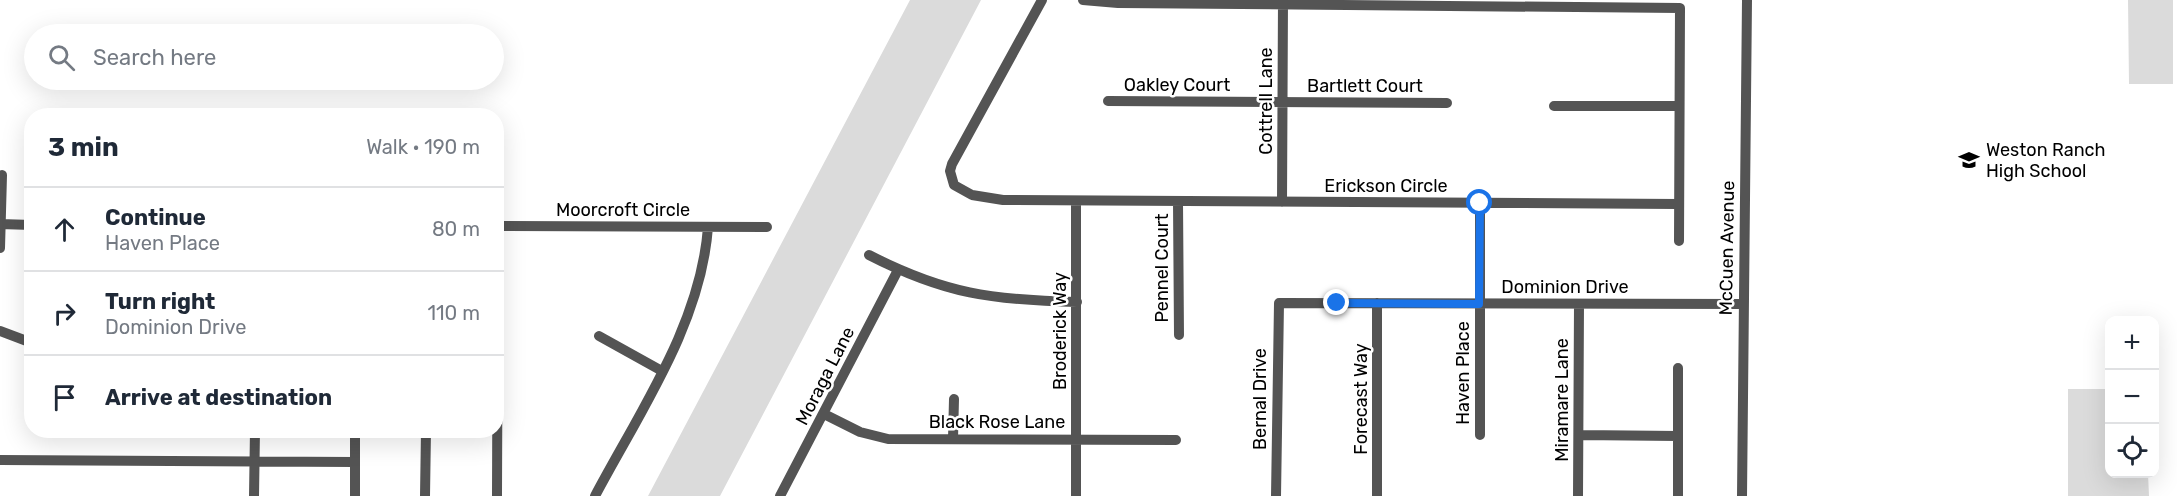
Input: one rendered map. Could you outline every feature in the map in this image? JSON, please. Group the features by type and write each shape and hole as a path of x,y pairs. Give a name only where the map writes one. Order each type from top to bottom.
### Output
{"street":[{"name":"Erickson Circle","path":"1042,0 952,164 951,179 961,190 987,199 1076,201 1678,204"},
{"path":"1083,0 1118,3 1523,4 1680,8 1679,241"},
{"name":"McCuen Avenue","path":"1742,496 1747,0"},
{"name":"Cottrell Lane","path":"1282,202 1283,2"},
{"name":"Oakley Court","path":"1108,101 1282,102"},
{"name":"Bartlett Court","path":"1282,102 1448,103"},
{"path":"1554,105 1678,106"},
{"path":"0,248 2,175"},
{"name":"Broderick Way","path":"1076,201 1076,496"},
{"name":"Pennel Court","path":"1178,202 1179,335"},
{"name":"Haven Place","path":"1480,203 1480,435"},
{"path":"1,224 24,225"},
{"name":"Moorcroft Circle","path":"504,226 708,227 706,251 696,297 662,371 595,496"},
{"path":"708,227 767,227"},
{"path":"869,255 898,270 970,294 1019,301 1077,302"},
{"name":"Moraga Lane","path":"780,496 898,270"},
{"name":"Dominion Drive","path":"1279,303 1743,304"},
{"name":"Bernal Drive","path":"1276,496 1279,303"},
{"name":"Forecast Way","path":"1377,303 1377,496"},
{"name":"Miramare Lane","path":"1578,496 1579,304"},
{"path":"0,331 24,340"},
{"path":"599,336 662,371"},
{"path":"1678,368 1678,496"},
{"path":"953,439 954,399"},
{"name":"Black Rose Lane","path":"824,414 874,436 953,439 1176,440"},
{"path":"1579,435 1678,436"},
{"path":"254,496 255,438"},
{"path":"355,496 356,438"},
{"path":"425,496 426,438"},
{"name":"Moorcroft Circle","path":"497,438 497,496"},
{"path":"0,460 355,462"}],"shaded area":[{"path":"910,0 981,0 720,496 648,496"},
{"path":"2128,0 2173,0 2173,84 2129,84"},
{"path":"2068,389 2105,389 2105,478 2148,478 2149,496 2068,496"}],"place":[{"name":"Weston Ranch High School","path":"1969,160"}],"route":[{"path":"1337,303 1479,304 1480,203"}]}
